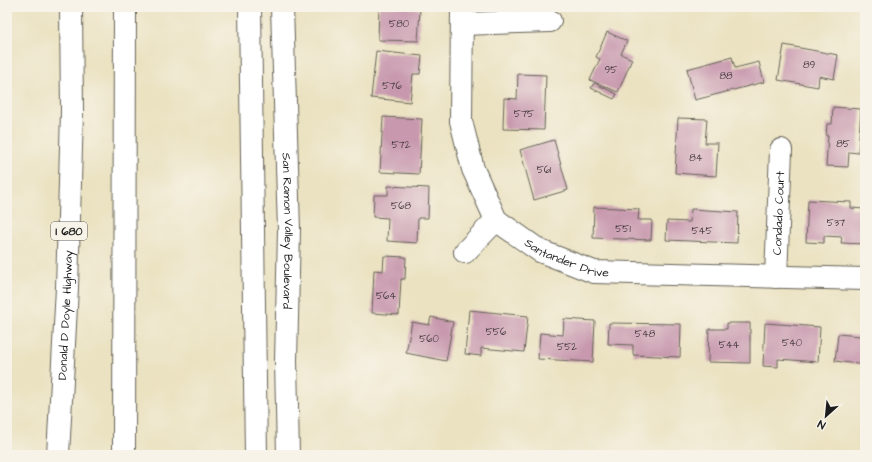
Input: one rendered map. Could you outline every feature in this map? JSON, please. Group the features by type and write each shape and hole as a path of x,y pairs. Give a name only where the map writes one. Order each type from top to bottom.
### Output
{"main road":[{"name":"Donald D Doyle Highway","path":"58,455 67,288 72,112 70,7"},
{"path":"124,455 125,7"},
{"path":"250,7 256,455"},
{"name":"San Ramon Valley Boulevard","path":"282,7 289,230 286,361 288,455"},
{"path":"465,252 496,220 473,169 461,121 462,16 550,21"},
{"name":"Condado Court","path":"776,277 781,150"},
{"name":"Santander Drive","path":"496,220 540,251 594,272 865,279"}],"building":[{"path":"379,7 408,7 420,9 418,41 378,40"},
{"path":"607,32 627,41 621,54 632,59 618,92 590,80 600,59 596,57"},
{"path":"784,45 838,55 834,79 819,76 818,87 778,80"},
{"path":"376,51 422,56 420,74 413,74 410,102 371,98"},
{"path":"732,57 735,68 759,62 764,82 695,100 687,69"},
{"path":"518,74 546,75 544,130 503,129 504,98 517,99"},
{"path":"594,83 617,94 614,99 591,88"},
{"path":"833,107 861,109 858,153 849,152 848,167 826,166 828,136 826,136 827,124 832,124"},
{"path":"383,117 422,119 419,174 380,172"},
{"path":"678,118 707,119 705,143 718,143 716,176 675,173"},
{"path":"554,140 568,190 534,200 520,150"},
{"path":"388,186 429,188 428,218 418,218 417,243 387,241 388,218 373,217 374,195 388,195"},
{"path":"808,200 851,202 851,208 865,209 865,244 841,243 842,237 824,236 824,243 806,242"},
{"path":"594,207 639,209 638,220 652,220 651,240 593,238"},
{"path":"691,209 738,212 737,243 666,240 667,221 690,222"},
{"path":"384,256 406,257 405,279 401,279 399,315 372,313 374,270 383,271"},
{"path":"469,310 528,316 524,352 481,348 481,356 465,354"},
{"path":"431,317 453,322 446,361 406,353 412,322 429,325"},
{"path":"564,319 595,321 593,362 538,359 540,333 563,335"},
{"path":"862,321 865,322 865,365 835,361 838,334 860,336"},
{"path":"609,323 681,324 680,357 633,355 633,345 608,344"},
{"path":"727,323 750,323 750,363 708,362 709,329 727,329"},
{"path":"765,323 820,327 818,362 778,359 778,367 763,366"}]}
